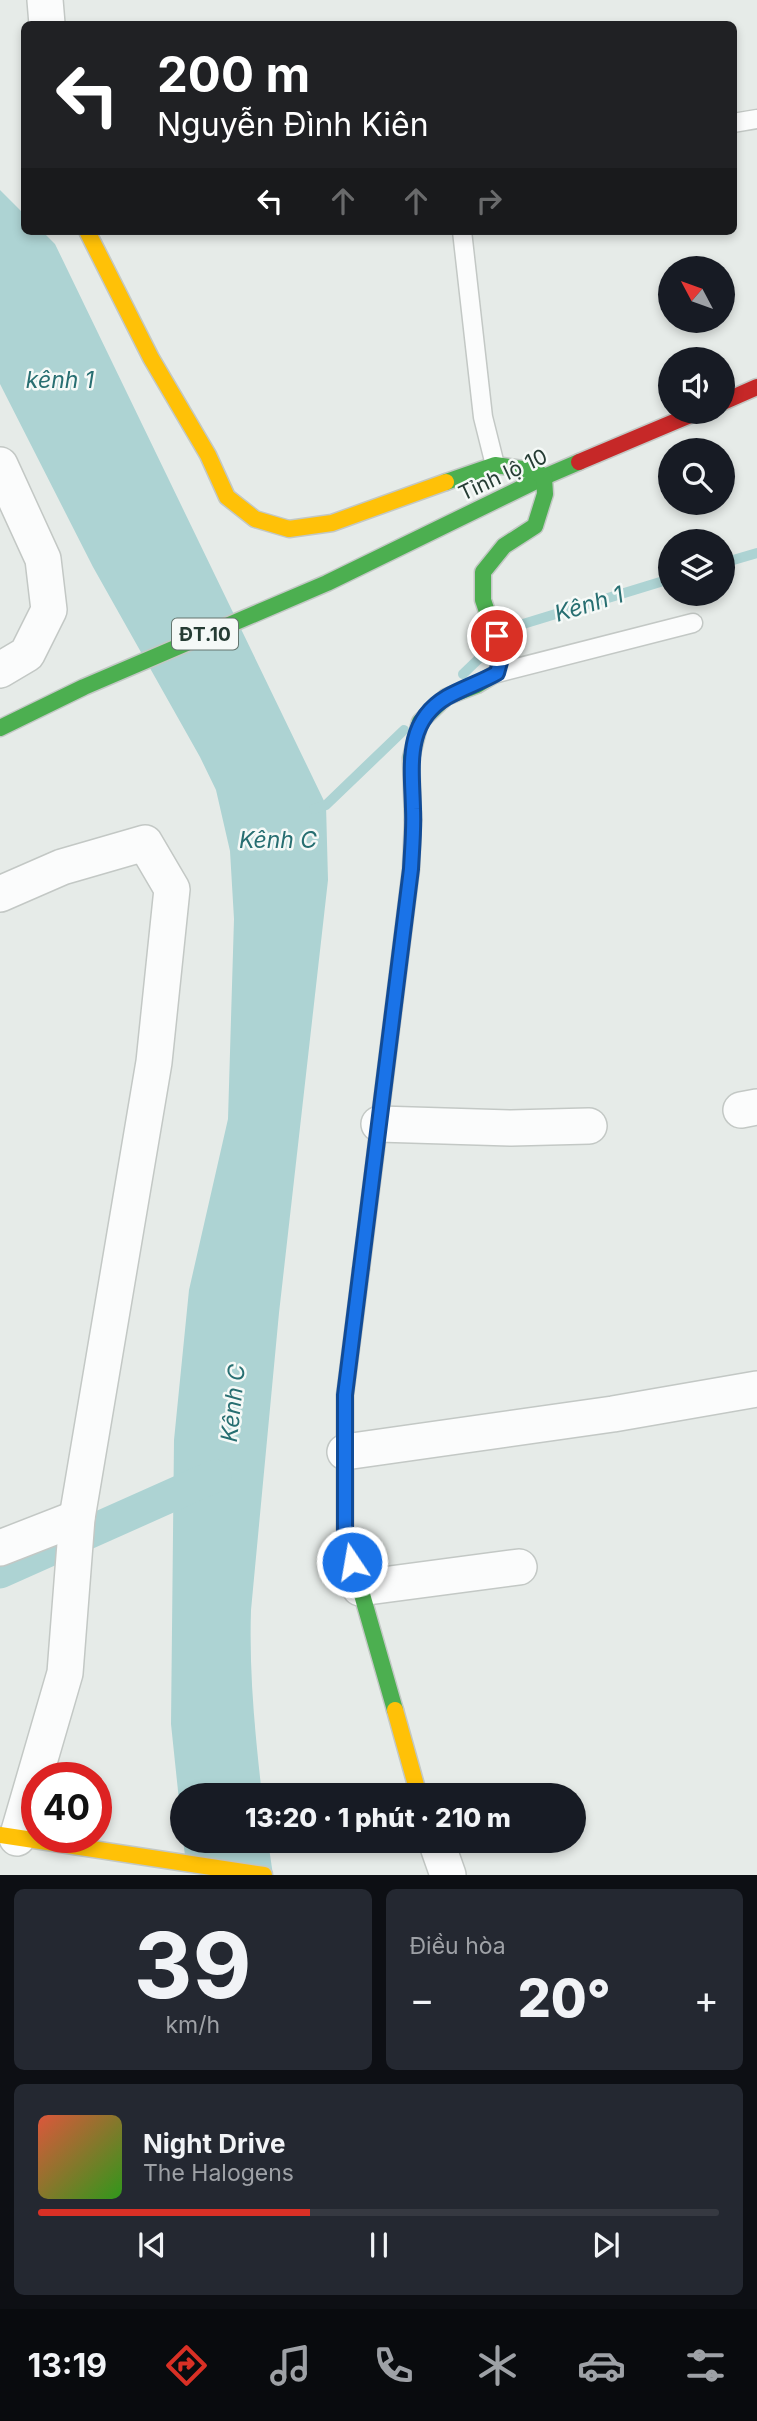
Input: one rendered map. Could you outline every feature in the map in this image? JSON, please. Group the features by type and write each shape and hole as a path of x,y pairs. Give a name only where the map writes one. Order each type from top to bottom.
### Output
{"street":[{"path":"45,0 47,21"},
{"path":"89,235 151,358 208,455 227,497 255,519 289,528 332,523 495,465 536,471 544,477 545,494 535,526 504,546 483,572 483,600 502,655 497,673 477,685 446,697 420,722 411,758 411,869 345,1395 345,1535 415,1783"},
{"path":"735,397 757,387"},
{"name":"Tỉnh lộ 10","path":"0,728 85,687 327,583 544,477 669,424"},
{"path":"0,466 43,559 49,610 27,654 0,670"},
{"path":"0,894 62,867 145,844 172,889 154,1062 77,1526 65,1673 42,1762"},
{"path":"379,1124 511,1128 589,1126"},
{"path":"345,1452 613,1414 757,1390"},
{"path":"0,1548 77,1526"},
{"path":"360,1588 519,1567"},
{"path":"112,1852 264,1875"},
{"path":"440,1853 448,1875"}],"lane":[{"path":"737,123 757,119"},
{"path":"462,235 483,417 495,465"},
{"path":"497,673 693,623"}],"water":[{"path":"0,190 21,211 21,235 46,235 55,244 326,805 328,880 279,1313 251,1610 252,1680 261,1783 177,1783 171,1724 174,1440 189,1290 228,1119 234,919 230,851 216,790 93,567 0,384"},
{"path":"270,1853 273,1875 185,1855"}],"waterway":[{"name":"Kênh 1","path":"735,559 757,553"},
{"name":"Kênh 1","path":"503,635 510,628 658,583"},
{"name":"Kênh 1","path":"463,674 490,648"},
{"name":"Kênh 1","path":"314,809 326,805 404,730"},
{"path":"0,1572 215,1476"}],"traffic: fast":[{"path":"0,728 84,687 327,583 579,462"},
{"path":"413,820 411,758 420,722 446,697 477,685 497,673 502,655 483,600 483,572 504,546 535,526 545,494 544,477 536,471 495,465 446,482"},
{"path":"361,1269 345,1395 345,1535 395,1710"}],"traffic: slow":[{"path":"89,235 151,358 208,455 227,497 255,519 289,529 332,523 446,482"},
{"path":"361,1269 411,869 413,820"},
{"path":"395,1710 415,1783"},
{"path":"0,1835 264,1875"}],"traffic: jam":[{"path":"735,397 757,387"},
{"path":"579,462 669,424"}],"route":[{"path":"352,1562 345,1535 345,1395 411,869 411,758 420,722 446,697 477,685 497,673 502,655 497,636"}],"water label":[{"name":"kênh 1","path":"60,380"},
{"name":"Kênh C","path":"278,840"},
{"name":"Kênh C","path":"233,1403"}]}
